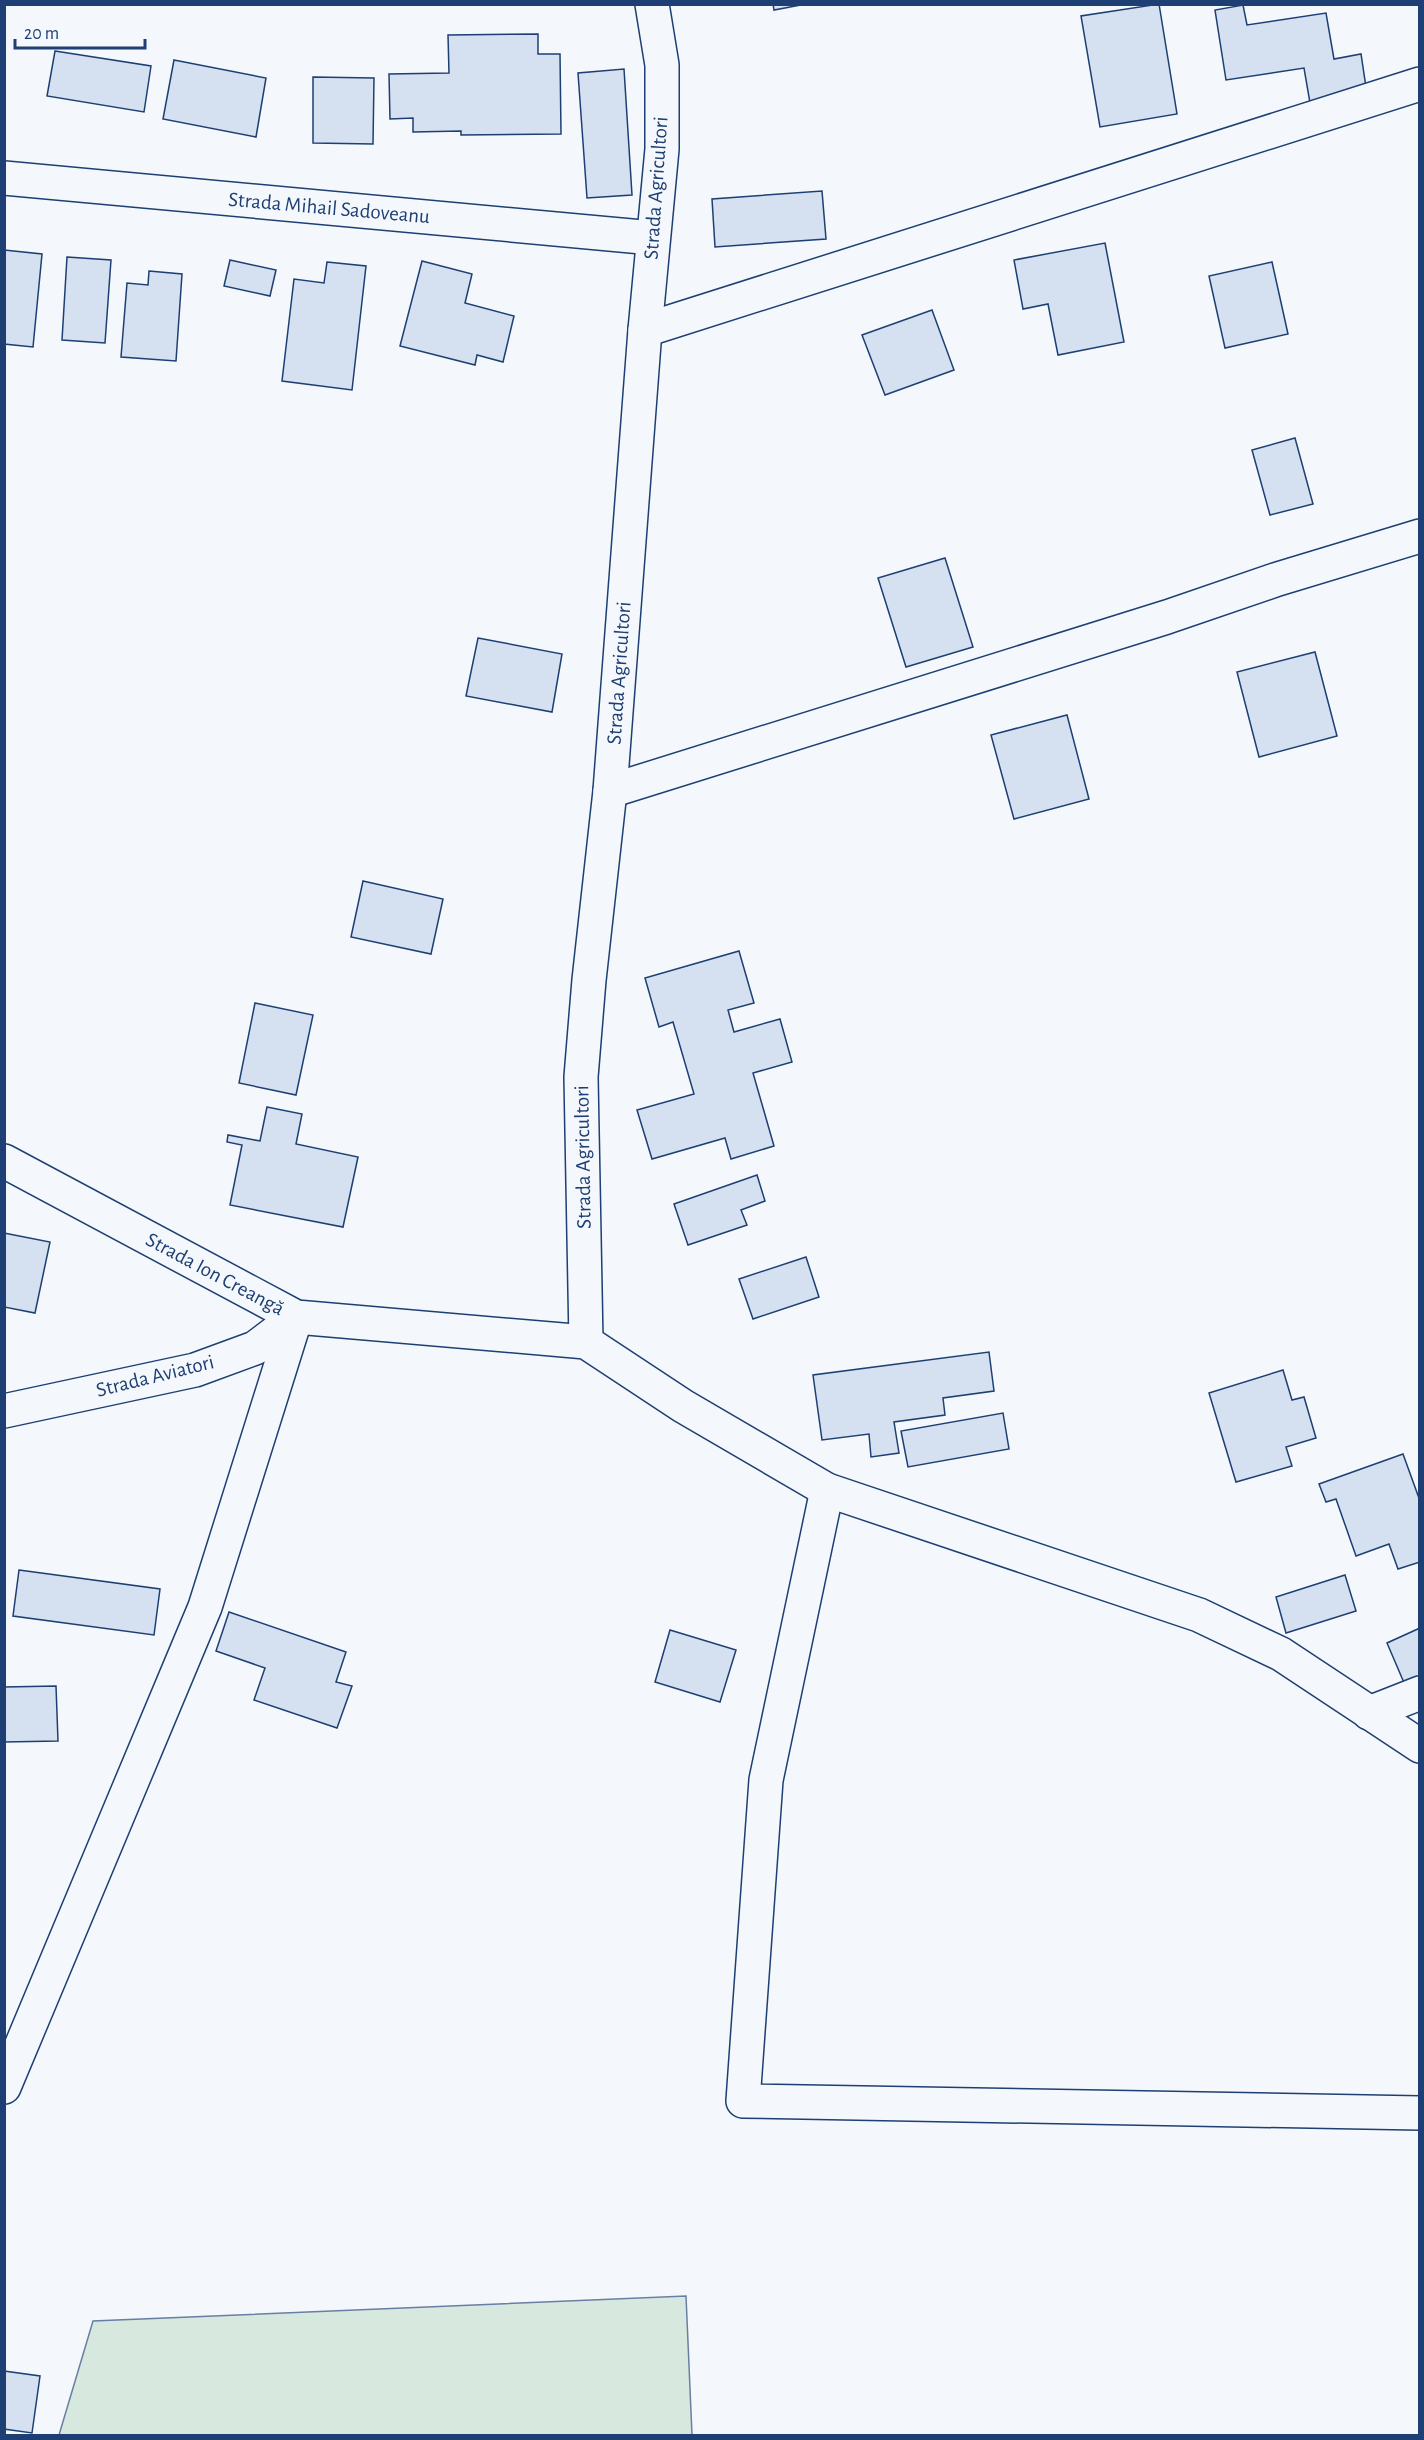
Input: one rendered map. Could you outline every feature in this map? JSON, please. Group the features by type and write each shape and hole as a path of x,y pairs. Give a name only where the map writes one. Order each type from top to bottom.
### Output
{"street":[{"name":"Strada Agricultori","path":"586,1341 581,1077 590,968 610,791 645,330 662,149 662,65 652,4"},
{"path":"645,330 1419,84"},
{"name":"Strada Mihail Sadoveanu","path":"4,178 653,238"},
{"path":"610,791 1419,536"},
{"name":"Strada Ion Creangă","path":"4,1161 296,1317 586,1341"},
{"path":"4,2087 205,1607 296,1317"},
{"name":"Strada Aviatori","path":"4,1412 195,1370 255,1348 296,1317"},
{"path":"586,1341 683,1406 827,1490 1199,1615 1281,1654 1419,1746"},
{"path":"827,1490 766,1780 743,2101 1419,2113"},
{"path":"1370,1713 1419,1693"}],"shaded area":[{"path":"686,2296 692,2435 59,2435 93,2321"}],"building":[{"path":"773,4 806,4 774,10"},
{"path":"1159,4 1177,114 1100,127 1081,16"},
{"path":"1243,5 1247,25 1326,13 1334,59 1361,54 1367,94 1310,103 1304,68 1226,80 1215,10"},
{"path":"538,34 538,54 560,54 561,134 461,135 461,131 413,132 413,118 390,119 389,74 449,73 448,35"},
{"path":"55,51 151,66 144,112 47,96"},
{"path":"174,60 266,78 256,137 163,119"},
{"path":"624,69 632,195 587,198 578,73"},
{"path":"313,77 374,78 373,144 313,143"},
{"path":"822,191 826,239 715,247 712,199"},
{"path":"1105,243 1124,342 1058,355 1048,304 1023,309 1014,260"},
{"path":"4,250 42,254 33,347 4,344"},
{"path":"67,257 111,260 105,343 62,340"},
{"path":"230,260 276,270 270,296 224,286"},
{"path":"422,261 472,274 465,303 514,316 503,362 477,355 475,365 400,346"},
{"path":"327,262 366,266 352,390 282,381 294,279 324,283"},
{"path":"1272,262 1288,334 1225,348 1209,276"},
{"path":"149,271 182,274 176,361 121,357 127,283 148,285"},
{"path":"932,310 954,370 885,395 862,335"},
{"path":"1295,438 1313,504 1270,515 1252,450"},
{"path":"945,558 973,647 906,667 878,578"},
{"path":"478,638 562,654 552,712 466,696"},
{"path":"1315,652 1337,736 1259,757 1237,672"},
{"path":"1067,715 1089,799 1014,819 991,735"},
{"path":"363,881 443,899 431,954 351,937"},
{"path":"739,951 754,1003 728,1010 734,1032 780,1019 792,1062 753,1073 774,1146 731,1159 725,1138 652,1159 637,1110 694,1094 673,1022 659,1027 645,978"},
{"path":"255,1003 313,1015 296,1095 239,1083"},
{"path":"267,1107 302,1114 296,1144 358,1157 343,1227 230,1205 242,1145 227,1142 228,1135 260,1141"},
{"path":"757,1175 765,1201 741,1210 747,1225 688,1245 674,1204"},
{"path":"4,1233 50,1242 35,1313 4,1307"},
{"path":"806,1257 819,1297 753,1319 739,1279"},
{"path":"989,1352 994,1391 943,1398 945,1415 894,1422 899,1453 871,1457 869,1434 822,1440 813,1375"},
{"path":"1283,1370 1292,1400 1304,1397 1316,1438 1286,1447 1292,1466 1236,1482 1209,1393"},
{"path":"1003,1413 1009,1449 908,1467 901,1431"},
{"path":"1403,1454 1420,1501 1420,1562 1398,1569 1389,1544 1356,1556 1336,1499 1326,1502 1319,1484"},
{"path":"19,1570 160,1589 154,1635 13,1616"},
{"path":"1345,1575 1356,1611 1286,1633 1276,1597"},
{"path":"229,1612 346,1652 336,1682 352,1686 337,1728 254,1700 265,1668 216,1651"},
{"path":"1420,1628 1420,1679 1405,1685 1387,1643"},
{"path":"670,1630 736,1650 720,1702 655,1682"},
{"path":"56,1686 58,1741 4,1742 4,1687"},
{"path":"4,2371 40,2376 32,2433 4,2429"}]}
